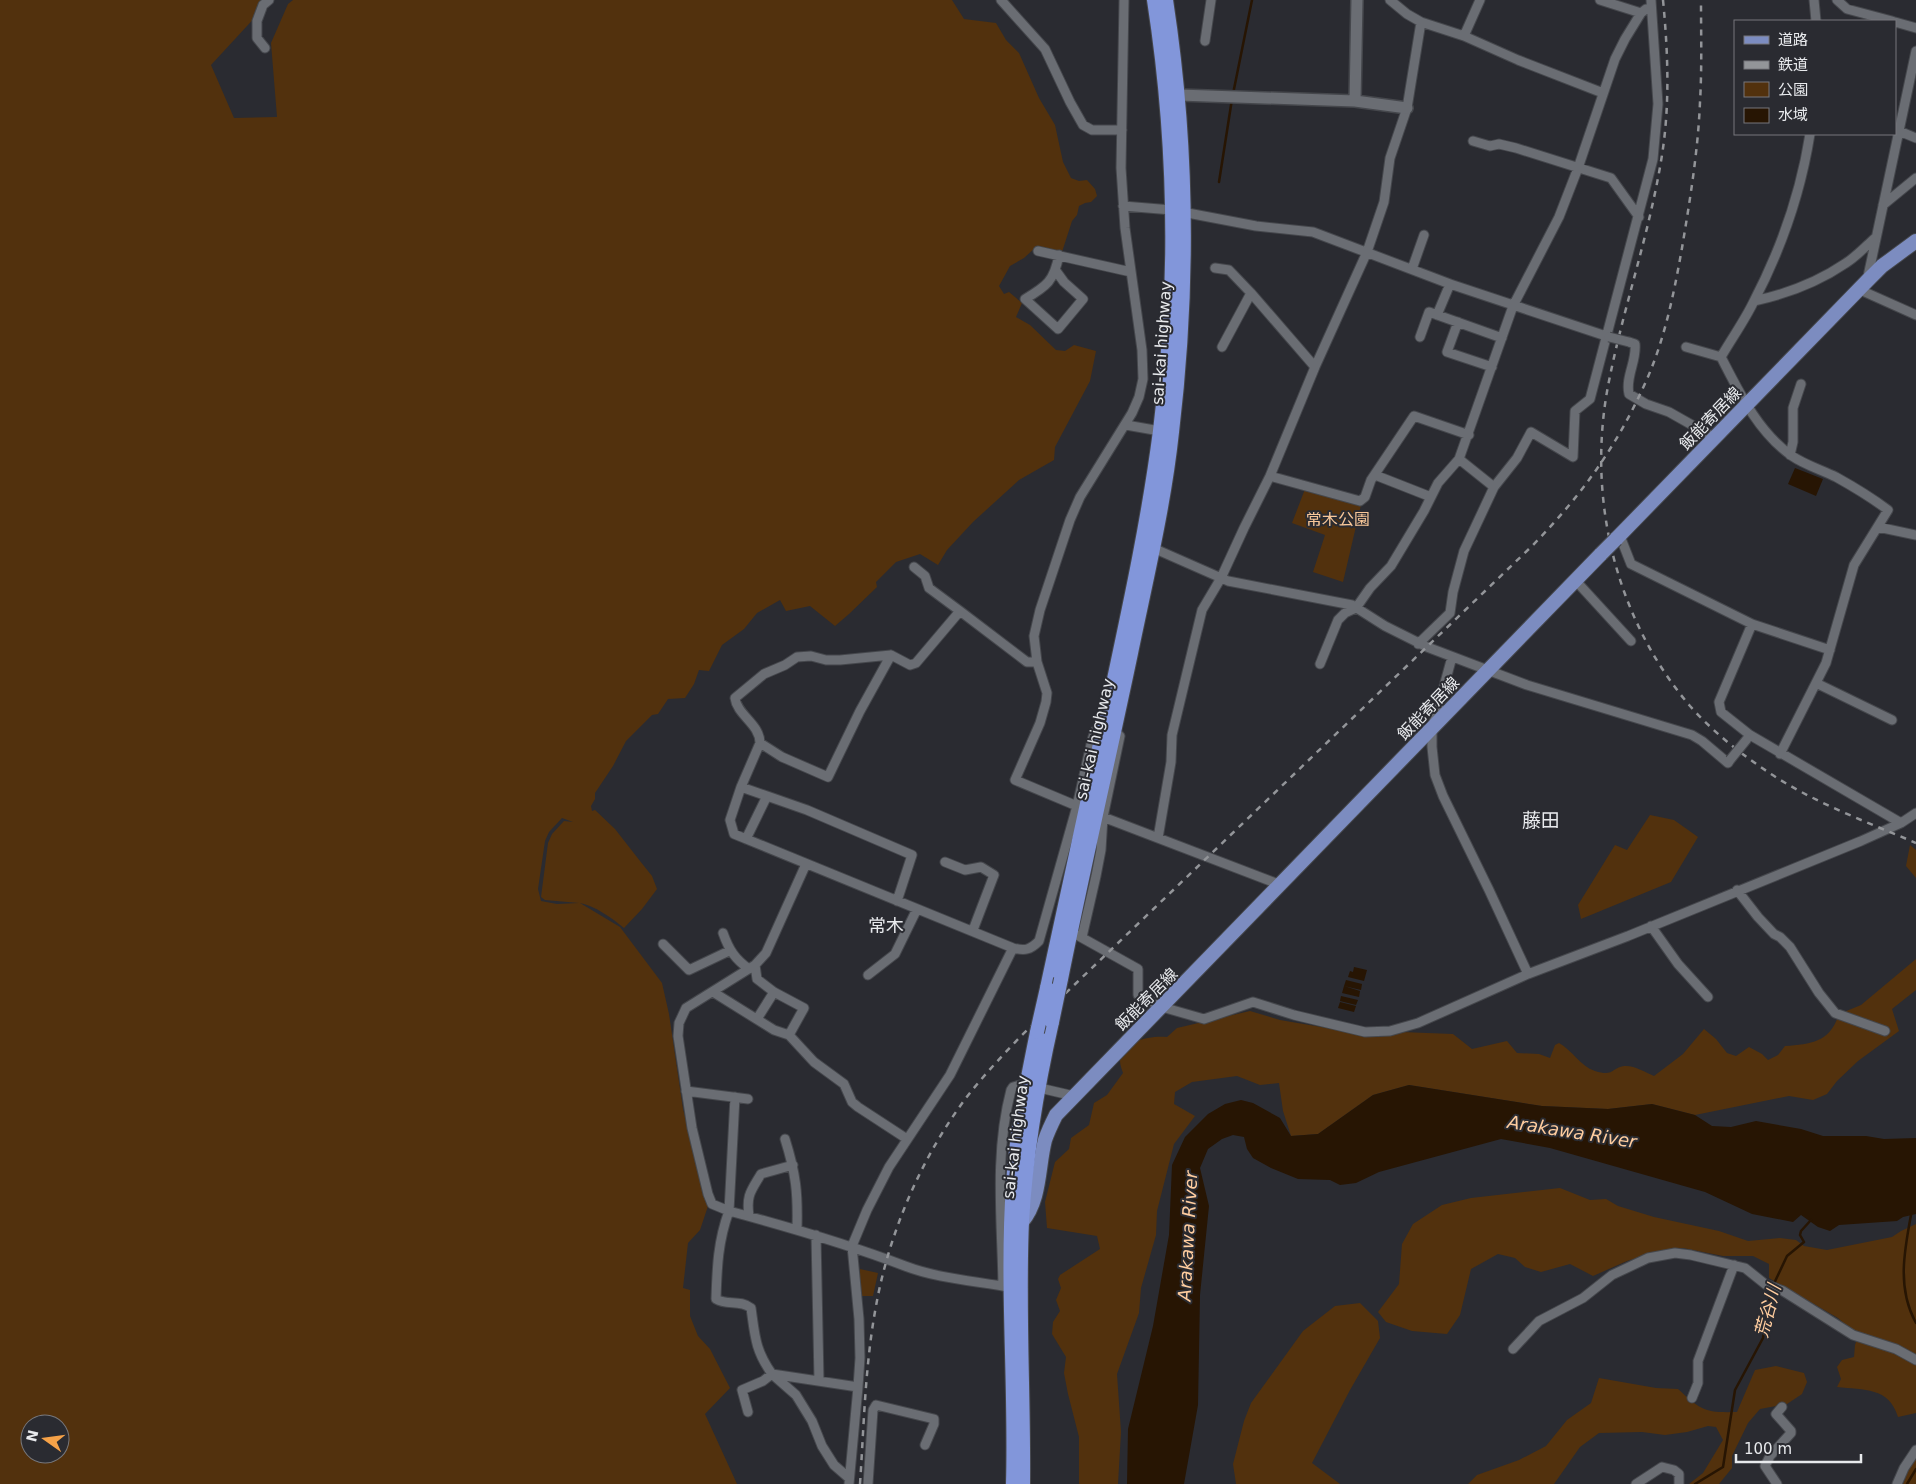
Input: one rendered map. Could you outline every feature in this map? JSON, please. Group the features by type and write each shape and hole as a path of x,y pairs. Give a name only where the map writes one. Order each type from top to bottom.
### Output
{"highway":[{"name":"sai-kai highway","path":"1154,0 1173,96"},
{"name":"sai-kai highway","path":"1013,1484 1012,1288 1017,1222 1018,1139 1037,1032 1047,988 1153,548 1171,442 1181,322 1173,96 1166,0"},
{"name":"sai-kai highway","path":"1017,1222 1032,1122 1093,824 1142,545 1160,430 1178,212"},
{"name":"sai-kai highway","path":"1012,1288 1023,1484"}],"main road":[{"name":"飯能寄居線","path":"1017,1222 1029,1214 1045,1141 1056,1115 1490,671 1863,285 1882,266 1916,241"}],"street":[{"path":"266,48 257,38 257,21 262,5 269,0"},
{"path":"1001,0 1045,49 1083,125 1092,130 1122,130"},
{"path":"1077,806 1015,780 1040,723 1048,694 1037,662 1034,636 1038,617 1070,520 1080,497 1126,425 1139,397 1143,379 1142,350 1123,206 1124,0"},
{"path":"1206,41 1211,0"},
{"path":"1355,102 1357,0"},
{"path":"1390,0 1407,14 1421,22 1464,36 1518,60 1603,93"},
{"path":"1464,36 1480,0"},
{"path":"1600,0 1641,13"},
{"path":"1814,0 1816,20"},
{"path":"1836,0 1847,9 1886,20"},
{"path":"1320,664 1338,620 1345,613 1356,608 1370,588 1391,566 1438,483 1459,459 1513,306 1559,218 1615,59 1641,13 1651,2"},
{"path":"1418,644 1450,613 1453,592 1464,551 1494,487 1517,458 1531,432 1573,457 1575,410 1590,399 1608,337 1653,159 1658,104 1651,2"},
{"path":"1158,838 1171,762 1175,716 1202,610 1221,578 1270,476 1315,367 1367,252 1384,202 1390,158 1407,108 1421,22"},
{"path":"1896,23 1916,28"},
{"path":"1916,51 1912,89 1899,131 1876,238 1863,285 1916,315"},
{"path":"1173,96 1355,102 1407,108"},
{"path":"1899,131 1916,138"},
{"path":"1721,357 1754,301 1780,244 1806,159 1810,135"},
{"path":"1474,141 1490,146 1499,144 1516,148 1611,178 1639,217"},
{"path":"1883,205 1916,178"},
{"path":"1123,206 1178,212 1256,226 1312,232 1513,306 1635,344 1636,351 1627,387 1629,394 1646,404 1669,412 1715,438"},
{"path":"1412,269 1424,235"},
{"path":"1754,301 1779,296 1821,278 1848,262 1876,238"},
{"path":"1038,251 1131,272"},
{"path":"1056,270 1064,282 1083,299 1058,329 1026,299 1049,284 1056,270 1059,256"},
{"path":"1216,268 1229,270 1251,292 1315,367"},
{"path":"1437,315 1450,284"},
{"path":"1222,347 1251,292"},
{"path":"1420,337 1429,312 1502,338"},
{"path":"1458,322 1447,352 1492,367"},
{"path":"1686,347 1721,357 1746,406 1758,422 1790,454 1837,478 1888,510 1854,565 1830,650 1816,683 1780,754"},
{"path":"1790,454 1793,442 1793,408 1801,384"},
{"path":"1270,476 1360,502 1365,498 1371,480 1414,416 1468,435"},
{"path":"1126,425 1160,430"},
{"path":"1459,459 1494,487"},
{"path":"1376,475 1431,498"},
{"path":"1878,527 1916,535"},
{"path":"1618,537 1631,564 1752,624 1830,650"},
{"path":"1153,548 1228,581 1352,605 1418,644 1527,685 1692,735 1728,762 1748,737"},
{"path":"914,567 925,576 929,588 1027,662 1037,662"},
{"path":"1576,581 1631,641"},
{"path":"960,611 916,663 910,665 891,655 840,660 826,660 811,656 797,657 785,665 764,674 735,698 736,704 756,729 760,737 760,743 741,787 730,820 734,834 897,900 917,910 1024,951 1032,948 1048,928 1092,740 1095,731 1109,729 1120,736 1103,817 1096,876 1079,936 1138,969 1138,995 1162,1007 1204,1018 1252,1002 1294,1015 1365,1032 1376,1033 1418,1023 1528,974 1861,841 1901,823 1916,813"},
{"path":"1752,624 1719,702 1721,712 1748,737 1901,823"},
{"path":"760,743 782,757 828,777 860,711 891,655"},
{"path":"1452,657 1432,730 1435,775 1443,796 1490,890 1528,974"},
{"path":"1816,683 1892,720"},
{"path":"741,787 807,810 912,856 897,900"},
{"path":"746,839 767,796"},
{"path":"1103,817 1281,884"},
{"path":"945,862 965,870 981,867 994,875 973,930"},
{"path":"806,864 766,953 752,967 686,1008 679,1023 678,1036 692,1128 712,1204 729,1211 852,1246 904,1266 962,1280 1012,1288 1000,1193 1002,1139 1011,1090 1013,1087 1020,1085"},
{"path":"1737,890 1763,922 1790,948 1818,993 1835,1013 1885,1031"},
{"path":"868,975 895,954 917,910"},
{"path":"1651,926 1678,964 1708,997"},
{"path":"723,933 729,951 737,960 752,967 757,979 774,992 804,1008 789,1035"},
{"path":"663,944 689,970 729,951"},
{"path":"849,1481 860,1358 859,1319 852,1246 867,1210 906,1138 950,1075 1013,948"},
{"path":"713,992 774,1030 789,1035 814,1062 844,1084 852,1102 906,1138"},
{"path":"757,1019 774,992"},
{"path":"1044,1089 1074,1096"},
{"path":"686,1091 748,1099"},
{"path":"735,1097 729,1211 723,1228 717,1257 716,1299 720,1302 744,1303 751,1308 756,1346 761,1358 772,1374 796,1396 812,1421 822,1446 834,1465 849,1481"},
{"path":"785,1139 793,1165 798,1197 797,1229"},
{"path":"749,1216 748,1195 762,1174 793,1165"},
{"path":"816,1235 819,1380"},
{"path":"1513,1349 1539,1320 1583,1298 1612,1275 1648,1258 1676,1253 1745,1268 1765,1284 1783,1291 1853,1335 1896,1349 1916,1360"},
{"path":"1692,1398 1698,1382 1698,1361 1734,1265"},
{"path":"748,1412 742,1390 763,1381 772,1374 858,1387"},
{"path":"868,1484 873,1410 876,1405 934,1419 934,1424 925,1445"},
{"path":"1777,1484 1765,1466 1770,1456 1791,1433 1776,1414 1782,1407"},
{"path":"1898,1484 1904,1468 1916,1450"},
{"path":"1636,1484 1662,1467 1679,1474 1679,1484"}],"green space":[{"path":"0,0 271,0 211,65 234,118 277,117 271,43 288,4 293,0 952,0 964,19 996,23 1006,40 1019,53 1039,98 1055,125 1063,162 1071,178 1079,181 1087,180 1095,189 1097,196 1091,202 1079,206 1062,252 1036,247 1024,258 1010,266 999,286 1004,294 1009,292 1022,303 1016,317 1030,325 1056,350 1065,351 1074,345 1096,351 1090,381 1055,447 1054,460 1019,480 973,522 947,550 938,565 920,554 896,562 876,582 877,587 835,626 810,606 786,611 780,600 757,613 744,629 722,645 709,671 699,670 694,684 685,698 668,699 658,714 652,715 626,741 613,766 595,793 595,799 591,806 592,811 595,810 615,829 652,876 657,889 624,928 609,916 580,903 620,927 662,983 669,1014 683,1109 708,1206 700,1230 688,1243 683,1288 690,1290 690,1316 698,1336 710,1349 730,1388 705,1414 737,1484 0,1484","holes":["562,818 573,822 564,821 552,834 548,843 541,897 545,900 579,903 557,904 541,901 538,889 545,841 549,832"]},
{"name":"常木公園","path":"1305,489 1361,505 1343,582 1313,572 1325,535 1292,523"},
{"path":"1650,815 1674,820 1698,837 1671,882 1581,919 1578,905 1615,845 1627,850"},
{"path":"1910,845 1916,850 1916,878 1906,866"},
{"path":"1916,959 1916,990 1892,1009 1899,1031 1858,1061 1837,1081 1827,1094 1813,1100 1789,1096 1695,1115 1652,1104 1608,1109 1542,1106 1409,1085 1373,1095 1318,1134 1291,1136 1283,1111 1279,1083 1260,1085 1237,1076 1192,1082 1175,1092 1174,1104 1195,1116 1174,1144 1157,1211 1156,1235 1141,1288 1139,1313 1117,1374 1121,1432 1118,1484 1079,1484 1079,1437 1064,1373 1066,1357 1052,1334 1053,1322 1060,1311 1056,1300 1061,1288 1058,1279 1060,1275 1100,1249 1097,1236 1047,1228 1045,1202 1055,1162 1069,1149 1071,1138 1089,1125 1094,1103 1107,1095 1123,1073 1120,1063 1121,1054 1131,1044 1146,1038 1167,1037 1177,1028 1250,1011 1280,1020 1380,1037 1401,1032 1453,1034 1472,1049 1507,1041 1517,1053 1539,1054 1550,1058 1555,1045 1559,1043 1585,1066 1595,1071 1609,1073 1620,1067 1628,1066 1654,1076 1683,1054 1704,1029 1716,1039 1727,1053 1736,1056 1749,1047 1762,1054 1768,1060 1778,1055 1785,1046 1819,1040 1831,1031 1839,1014 1861,1005"},
{"path":"1560,1188 1590,1200 1606,1199 1618,1206 1654,1217 1719,1231 1748,1241 1780,1238 1796,1240 1804,1246 1827,1250 1892,1237 1916,1224 1916,1413 1898,1417 1894,1407 1882,1395 1866,1390 1837,1387 1841,1379 1837,1367 1842,1360 1854,1357 1858,1336 1838,1318 1769,1278 1769,1264 1753,1256 1723,1256 1683,1248 1655,1252 1627,1261 1593,1276 1570,1264 1541,1272 1525,1267 1515,1258 1498,1254 1471,1269 1460,1315 1447,1334 1412,1331 1386,1322 1378,1312 1399,1284 1402,1244 1413,1224 1442,1205 1471,1198"},
{"path":"860,1269 878,1273 873,1296 861,1296"},
{"path":"1360,1303 1378,1321 1380,1338 1350,1390 1312,1463 1340,1484 1236,1484 1233,1464 1244,1421 1251,1403 1303,1331 1335,1306"},
{"path":"1776,1366 1804,1373 1807,1382 1802,1394 1787,1404 1760,1409 1748,1423 1732,1456 1732,1468 1719,1484 1689,1484 1703,1473 1723,1440 1716,1427 1708,1426 1687,1432 1665,1435 1642,1432 1599,1433 1580,1447 1554,1484 1468,1484 1477,1475 1519,1460 1546,1446 1567,1420 1591,1403 1599,1378 1656,1388 1678,1389 1692,1402 1704,1409 1717,1412 1737,1412 1755,1370"},
{"path":"1916,1450 1916,1484 1903,1484"}],"water":[{"path":"1795,468 1823,479 1816,496 1788,484"},
{"path":"1354,967 1367,970 1364,981 1348,977 1350,971 1353,972"},
{"path":"1346,980 1362,984 1361,990 1344,986"},
{"path":"1344,986 1360,991 1359,997 1342,993"},
{"path":"1341,996 1358,1000 1356,1005 1340,1001"},
{"path":"1340,1002 1356,1006 1354,1012 1338,1008"},
{"name":"Arakawa River","path":"1409,1085 1542,1106 1608,1109 1652,1104 1695,1115 1712,1126 1731,1127 1756,1121 1801,1129 1823,1136 1866,1136 1884,1139 1916,1138 1916,1214 1903,1217 1897,1221 1839,1225 1830,1231 1818,1227 1801,1215 1793,1222 1752,1214 1705,1192 1550,1148 1501,1139 1379,1172 1356,1183 1340,1185 1330,1180 1298,1179 1271,1168 1253,1158 1247,1149 1244,1137 1233,1135 1222,1139 1208,1149 1200,1168 1209,1206 1200,1295 1198,1405 1184,1484 1127,1484 1128,1429 1153,1326 1169,1235 1172,1165 1185,1137 1208,1114 1225,1104 1241,1100 1253,1103 1280,1118 1291,1136 1318,1134 1373,1095"}],"waterway":[{"path":"1233,94 1252,0"},
{"path":"1219,182 1232,99"},
{"path":"1911,1215 1904,1256 1904,1284 1906,1297 1916,1323"},
{"name":"荒谷川","path":"1695,1484 1723,1467 1735,1390 1763,1338 1770,1292 1787,1256 1804,1242 1800,1235 1801,1231 1811,1220"},
{"path":"1907,1484 1916,1469"}],"railway":[{"path":"1663,0 1667,78 1665,136 1651,212 1615,353 1603,424 1601,467 1604,510 1612,552 1625,594 1642,634 1664,671 1690,706 1708,725 1749,759 1805,794 1916,843"},
{"path":"860,1484 869,1350 876,1306 889,1251 898,1224 921,1171 950,1121 966,1098 1021,1036 1532,546 1583,488 1624,426 1647,379 1659,348 1682,248 1699,120 1701,0"}],"district":[{"name":"藤田","path":"1541,820"},
{"name":"常木","path":"886,926"}]}
